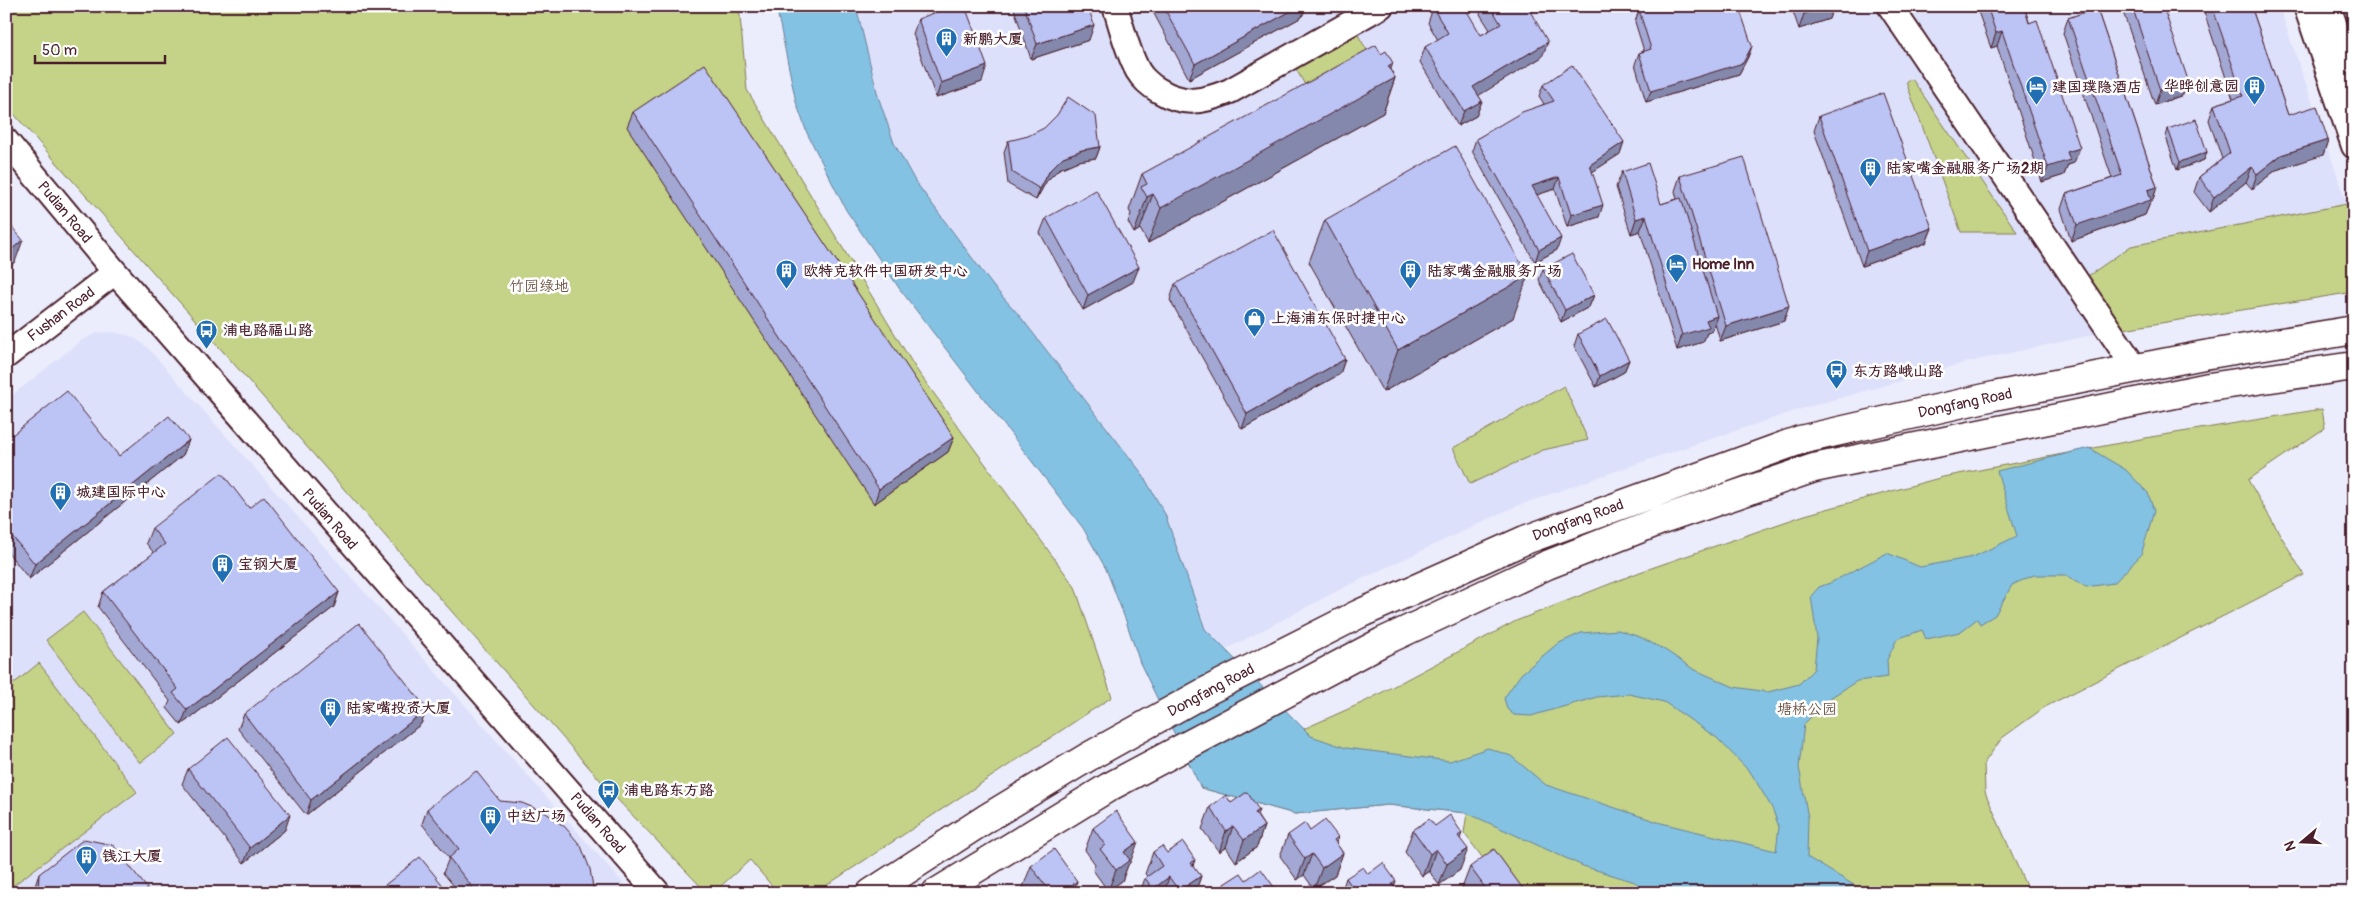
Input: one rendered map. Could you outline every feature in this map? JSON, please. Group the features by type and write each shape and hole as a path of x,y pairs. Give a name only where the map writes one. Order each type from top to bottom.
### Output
{"main road":[{"name":"Dongfang Road","path":"871,893 987,818 1088,757 1205,692 1359,614 1525,540 1800,440 1994,396 2135,368 2354,330"},
{"name":"Dongfang Road","path":"936,893 1109,786 1382,642 1556,562 1659,521 1814,468 2209,388 2354,366"}],"street":[{"path":"1115,6 1140,74 1154,87 1171,98 1189,101 1211,99 1230,91 1381,6"},
{"path":"1890,6 2135,368"},
{"path":"2306,6 2354,146"},
{"path":"2328,6 2354,82"},
{"name":"Pudian Road","path":"6,141 115,272 658,893"},
{"name":"Fushan Road","path":"6,356 115,272"}],"shaded area":[{"path":"856,6 2279,6 2347,204 2131,246 2111,331 1968,362 1804,408 1514,507 1343,588 1225,650 1205,629 1165,514 1141,472 1019,315 993,287 915,181 894,143 878,96"},
{"path":"113,332 131,336 146,346 632,893 6,893 6,400 82,340 97,333"}],"green space":[{"name":"竹园绿地","path":"6,6 739,6 747,90 916,369 1075,587 1112,697 815,893 778,893 750,860 713,893 707,893 615,797 6,105"},
{"path":"1358,35 1375,64 1313,99 1296,69"},
{"path":"1912,79 2017,232 1961,232 1906,82"},
{"path":"2347,204 2354,224 2354,292 2111,331 2078,283 2131,246"},
{"path":"1564,386 1588,440 1543,450 1470,484 1453,448"},
{"name":"塘桥公园","path":"2322,409 2325,428 2248,480 2304,575 2045,707 2002,738 1984,763 1985,792 2029,893 1509,893 1464,833 1467,813 1388,805 1295,814 1201,788 1196,777 1364,702 1516,621 1640,572 1805,515 1943,477 2151,437"},
{"path":"83,612 177,734 140,763 46,640"},
{"path":"39,663 137,792 11,887 6,880 6,690"}],"water":[{"path":"776,6 856,6 878,96 894,143 915,181 993,286 1019,315 1141,472 1165,514 1205,629 1311,736 1346,748 1450,761 1488,748 1511,756 1546,785 1661,823 1776,851 1779,827 1772,808 1751,773 1717,738 1664,702 1629,694 1597,697 1531,716 1514,715 1507,709 1504,698 1521,674 1557,644 1581,633 1618,630 1640,637 1665,650 1693,669 1734,687 1768,692 1799,684 1814,669 1817,638 1811,596 1819,587 1887,553 1920,567 1973,557 2017,536 1997,471 2089,448 2126,470 2148,493 2154,511 2141,555 2114,583 2086,587 2066,575 2034,575 2012,585 1995,615 1980,624 1977,619 1960,632 1926,639 1922,630 1897,639 1887,660 1888,677 1857,681 1830,698 1804,724 1799,767 1808,818 1807,857 1862,890 1872,893 1646,893 1635,882 1583,866 1467,813 1388,805 1295,814 1201,788 1140,663 1106,569 1083,528 899,288 846,210 807,133 796,102"}],"building":[{"name":"新鹏大厦","path":"952,6 965,6 987,66 941,83 918,19"},
{"path":"1024,6 1088,6 1094,25 1037,44"},
{"path":"1163,6 1300,6 1195,64"},
{"path":"1436,6 1464,6 1481,35 1501,24 1490,6 1527,6 1548,42 1473,87 1482,101 1464,111 1425,47 1448,33 1433,8"},
{"path":"1652,6 1692,6 1694,11 1709,6 1734,6 1740,10 1752,46 1743,63 1651,91 1639,53 1651,49 1639,10"},
{"path":"1801,6 1828,6 1804,14"},
{"name":"建国璞隐酒店","path":"1987,6 2024,6 2029,23 2037,20 2080,148 2067,152 2070,160 2048,167 2002,31 1996,33"},
{"path":"2087,6 2096,6 2157,187 2148,190 2151,200 2077,225 2066,194 2122,175 2068,18 2088,11"},
{"path":"2132,6 2163,6 2188,80 2160,90"},
{"name":"华晔创意园","path":"2212,6 2251,6 2288,115 2317,106 2328,140 2281,155 2257,174 2252,167 2214,197 2199,177 2230,153 2214,105 2243,96"},
{"path":"1376,45 1381,54 1386,51 1393,63 1388,66 1395,78 1161,208 1153,194 1147,197 1141,187 1147,184 1142,174"},
{"name":"欧特克软件中国研发中心","path":"705,64 954,437 879,489 633,112"},
{"path":"1572,65 1624,142 1590,165 1603,205 1571,215 1559,177 1532,186 1561,238 1539,250 1476,139 1522,112 1554,101 1543,85"},
{"name":"陆家嘴金融服务广场2期","path":"1883,93 1932,228 1867,251 1819,116"},
{"path":"1068,97 1096,116 1100,147 1082,150 1063,157 1050,170 1040,189 1012,172 1008,141 1028,136 1044,128 1057,115"},
{"path":"2196,119 2207,152 2180,162 2168,129"},
{"name":"陆家嘴金融服务广场","path":"1455,146 1528,276 1398,350 1325,220"},
{"path":"1744,157 1789,306 1726,326 1680,176"},
{"name":"Home Inn","path":"1648,163 1661,204 1681,198 1717,316 1706,320 1709,327 1682,335 1646,216 1636,219 1622,172"},
{"path":"1096,190 1139,267 1088,295 1046,218"},
{"path":"6,220 23,240 6,254"},
{"name":"上海浦东保时捷中心","path":"1273,230 1345,359 1247,414 1175,284"},
{"path":"1572,254 1594,295 1565,310 1543,269"},
{"path":"1607,319 1629,360 1600,376 1578,334"},
{"name":"城建国际中心","path":"67,391 119,456 169,416 189,440 35,564 6,529 6,440"},
{"name":"宝钢大厦","path":"222,473 249,508 264,496 339,592 187,710 173,693 178,689 103,592 165,544 152,528"},
{"name":"陆家嘴投资大厦","path":"359,623 427,709 311,800 244,714"},
{"path":"228,737 290,815 250,848 188,769"},
{"name":"中达广场","path":"476,771 500,801 522,803 546,813 565,827 581,846 590,869 594,893 477,893 449,858 459,849 427,809"},
{"path":"1247,792 1259,810 1255,813 1264,826 1244,840 1233,826 1226,831 1210,807 1226,795 1231,803"},
{"path":"1116,811 1138,842 1124,852 1130,860 1116,870 1100,849 1105,845 1093,828"},
{"path":"1450,815 1462,833 1458,836 1468,849 1447,864 1436,849 1430,854 1413,830 1429,819 1435,826"},
{"path":"1325,820 1338,837 1334,840 1343,853 1322,868 1312,854 1305,859 1288,835 1305,823 1310,831"},
{"path":"84,839 113,845 147,888 146,893 38,893 39,874"},
{"path":"1183,842 1195,860 1191,863 1201,876 1179,891 1169,877 1153,889 1145,878 1162,866 1153,852 1162,846 1167,853"},
{"path":"1054,849 1077,881 1072,885 1078,893 1051,893 1031,866"},
{"path":"1494,849 1526,893 1489,893 1470,867"},
{"path":"420,857 449,893 375,893"},
{"path":"1383,863 1396,881 1392,884 1398,893 1356,893 1346,878 1363,867 1368,874"},
{"path":"1261,869 1274,887 1270,890 1272,893 1230,893 1224,884 1241,873 1246,880"},
{"path":"991,888 994,893 984,893"}],"place":[{"name":"新鹏大厦","path":"947,58"},
{"name":"华晔创意园","path":"2255,105"},
{"name":"建国璞隐酒店","path":"2036,106"},
{"name":"陆家嘴金融服务广场2期","path":"1870,187"},
{"name":"Home Inn","path":"1676,283"},
{"name":"欧特克软件中国研发中心","path":"787,290"},
{"name":"陆家嘴金融服务广场","path":"1411,290"},
{"name":"上海浦东保时捷中心","path":"1255,337"},
{"name":"浦电路福山路","path":"207,349"},
{"name":"东方路峨山路","path":"1837,390"},
{"name":"城建国际中心","path":"60,511"},
{"name":"宝钢大厦","path":"222,583"},
{"name":"陆家嘴投资大厦","path":"330,727"},
{"name":"浦电路东方路","path":"608,809"},
{"name":"中达广场","path":"490,835"},
{"name":"钱江大厦","path":"86,875"}]}
